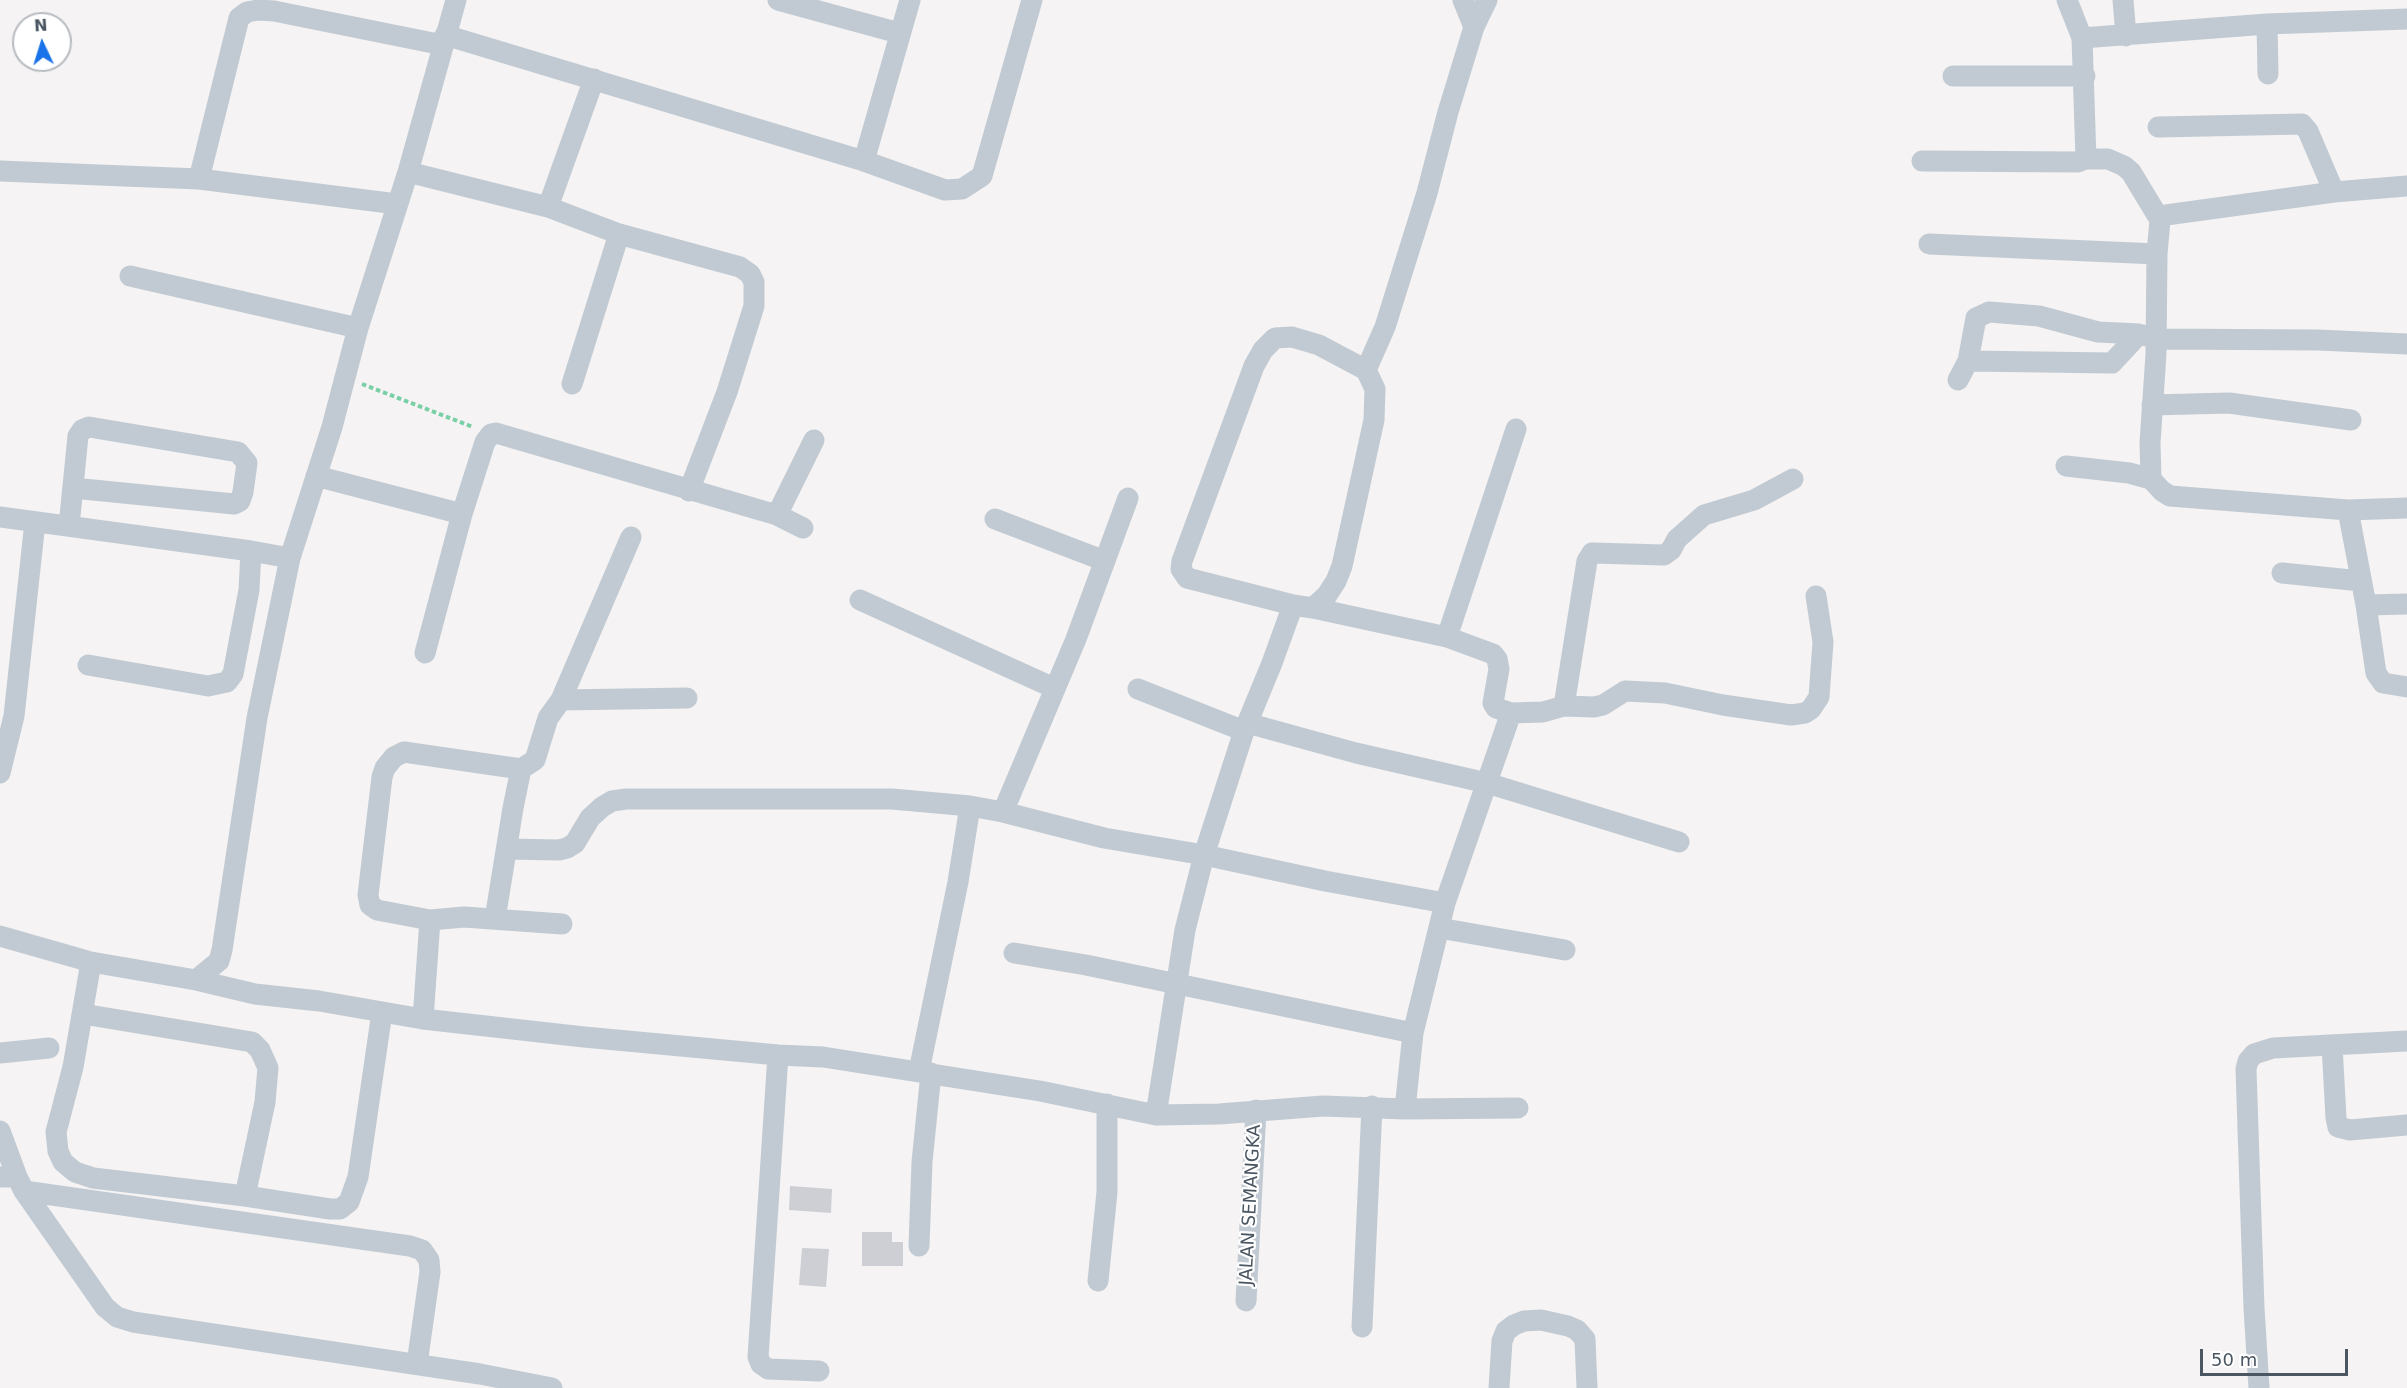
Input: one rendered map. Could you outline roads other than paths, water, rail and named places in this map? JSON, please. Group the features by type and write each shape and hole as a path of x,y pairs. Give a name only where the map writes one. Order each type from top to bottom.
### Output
{"street":[{"path":"196,980 219,961 222,950 257,718 290,558 358,328 408,172 456,0"},
{"path":"778,0 899,33"},
{"path":"864,161 910,0"},
{"path":"199,178 239,18 247,12 258,10 444,40 594,79 864,161 945,190 962,189 982,176 1032,0"},
{"path":"1463,0 1473,27"},
{"path":"1366,370 1384,327 1409,249 1473,27 1487,0"},
{"path":"2067,0 2082,38 2086,159"},
{"path":"2123,0 2126,36"},
{"path":"2082,38 2267,24 2407,19"},
{"path":"2267,24 2268,74"},
{"path":"1953,76 2085,76"},
{"path":"548,207 594,79"},
{"path":"2158,127 2302,124 2308,131 2334,192"},
{"path":"1922,161 2078,162 2086,159 2109,159 2131,172 2160,220 2148,337 2152,405 2151,479"},
{"path":"0,171 199,178 397,204"},
{"path":"408,172 548,207 619,234 740,267 750,274 754,282 754,306 727,392 689,491"},
{"path":"2160,220 2166,215 2334,192 2407,186"},
{"path":"572,384 619,234"},
{"path":"1929,244 2157,254"},
{"path":"130,276 358,328"},
{"path":"1958,380 1968,361 1976,318 1989,312 2039,316 2098,332 2148,337 2407,344"},
{"path":"1156,1115 1185,930 1204,855 1246,727 1303,607 1327,595 1342,566 1374,420 1375,389 1366,370 1319,345 1292,337 1275,338 1263,350 1254,366 1182,561 1181,569 1187,578 1303,607 1447,637 1493,654 1497,659 1499,669 1493,703 1496,708 1511,713 1543,712 1564,706 1594,707 1624,691 1641,691 1665,693 1723,705 1791,715 1805,713 1811,709 1819,697 1824,642 1816,596"},
{"path":"1968,361 2112,363 2148,337"},
{"path":"2152,405 2229,403 2351,420"},
{"path":"69,526 78,436 82,430 89,428 238,452 247,464 243,492 240,501 234,504 73,488"},
{"path":"1447,637 1516,429"},
{"path":"425,653 462,514 485,442 491,434 501,434 777,516 802,528"},
{"path":"777,516 814,440"},
{"path":"2066,466 2129,473 2151,479 2170,496 2348,510 2407,508"},
{"path":"316,476 462,514"},
{"path":"1564,706 1587,561 1592,553 1664,555 1704,515 1754,500 1793,479"},
{"path":"1003,812 1076,639 1128,498"},
{"path":"2348,510 2376,672 2383,683 2407,687"},
{"path":"0,517 290,558"},
{"path":"995,519 1105,561"},
{"path":"0,773 14,716 35,522"},
{"path":"562,924 464,917 430,920 382,911 370,905 368,895 385,768 394,757 404,752 521,769 535,760 548,718 561,700 631,537"},
{"path":"88,665 208,686 227,682 233,674 249,590 251,551"},
{"path":"2282,573 2361,580"},
{"path":"860,600 1054,688"},
{"path":"2366,605 2407,604"},
{"path":"1138,689 1246,727 1486,783 1679,842"},
{"path":"561,700 687,698"},
{"path":"1405,1108 1413,1033 1445,903 1511,713"},
{"path":"495,919 521,769"},
{"path":"507,849 559,850 567,848 575,843 590,818 602,807 612,801 626,798 892,799 970,806 1003,812 1104,838 1204,855 1325,881 1445,903"},
{"path":"919,1246 925,1072 970,806"},
{"path":"423,1019 430,920"},
{"path":"1439,928 1565,950"},
{"path":"0,936 91,962 196,980 255,994 319,1001 423,1019 777,1055 823,1057 1040,1091 1156,1115 1219,1114 1323,1106 1518,1108"},
{"path":"1014,953 1086,964 1413,1033"},
{"path":"91,962 73,1067 56,1132 57,1151 63,1162 75,1172 93,1178 339,1209 349,1202 358,1177 382,1012"},
{"path":"83,1014 252,1042 260,1050 268,1068 265,1102 245,1196"},
{"path":"2259,1388 2254,1308 2246,1069 2248,1061 2254,1054 2263,1050 2407,1041"},
{"path":"2332,1045 2338,1127 2350,1131 2407,1125"},
{"path":"0,1053 49,1048"},
{"path":"777,1055 758,1357 761,1364 768,1369 819,1371"},
{"path":"1098,1281 1107,1192 1107,1104"},
{"path":"1362,1327 1372,1106"},
{"name":"JALAN SEMANGKA","path":"1246,1301 1256,1110"},
{"path":"0,1131 14,1181 105,1306 117,1317 133,1322 417,1364 544,1387"},
{"path":"14,1181 410,1246 422,1250 429,1260 430,1272 417,1364"},
{"path":"1499,1388 1502,1341 1506,1331 1524,1321 1540,1320 1568,1326 1577,1330 1585,1339 1587,1388"}]}
